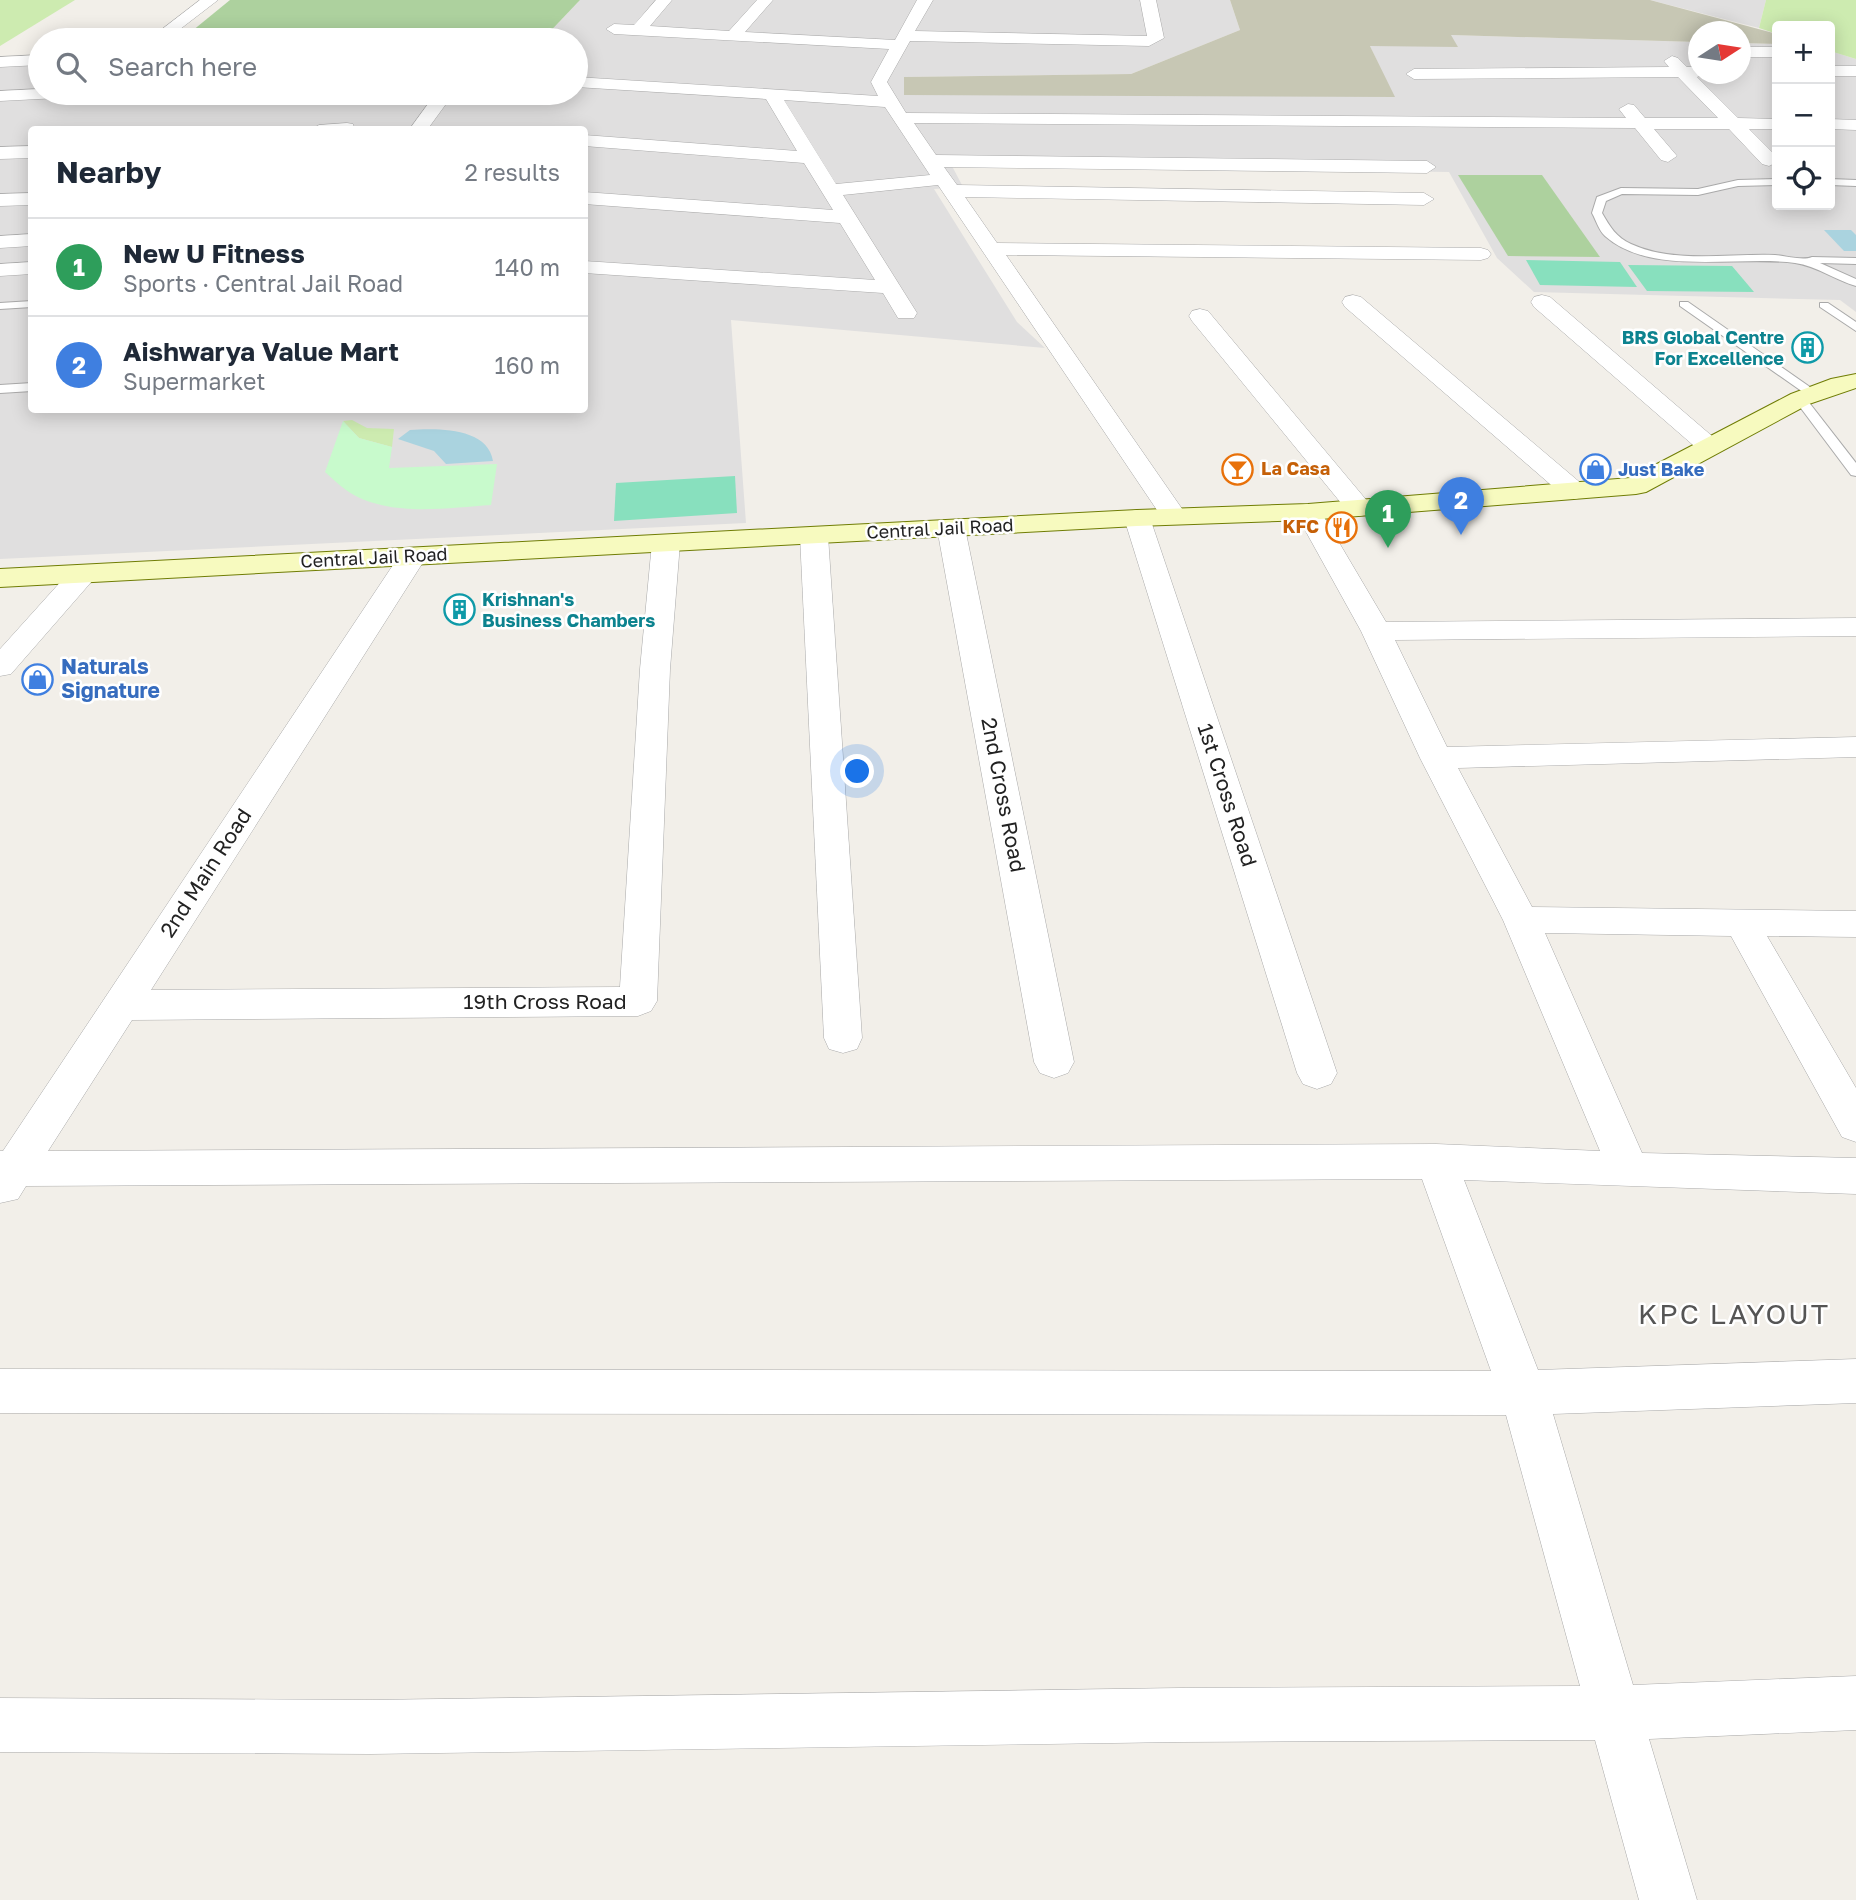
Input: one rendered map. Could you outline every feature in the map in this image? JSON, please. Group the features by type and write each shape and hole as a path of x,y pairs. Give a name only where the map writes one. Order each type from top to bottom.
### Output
{"main road":[{"name":"Central Jail Road","path":"0,578 1174,516 1308,512 1636,486 1807,397 1840,384 1856,381"}],"street":[{"path":"172,28 210,0"},
{"path":"639,30 664,0"},
{"path":"733,36 765,0"},
{"path":"925,0 879,82 890,102 1174,516"},
{"path":"614,29 901,41 1149,41 1156,38 1148,0"},
{"path":"1751,52 1772,52"},
{"path":"1687,53 1664,53 1688,69"},
{"path":"0,62 28,61"},
{"path":"1835,71 1856,71"},
{"path":"1414,75 1688,72"},
{"path":"588,83 890,102"},
{"path":"1702,84 1734,124 1769,160"},
{"path":"0,96 28,95"},
{"path":"772,95 906,313"},
{"path":"420,126 435,105"},
{"path":"901,118 1633,115 1734,124 1772,124"},
{"path":"1633,115 1668,156"},
{"path":"1835,124 1856,125"},
{"path":"588,140 811,158"},
{"path":"0,153 28,152"},
{"path":"932,161 1427,167"},
{"path":"830,190 949,185 1424,199"},
{"path":"588,198 847,217"},
{"path":"0,201 28,199"},
{"path":"0,268 16,241"},
{"path":"991,248 1481,254"},
{"path":"588,267 890,287"},
{"path":"0,268 28,268"},
{"path":"1353,302 1574,491"},
{"path":"1542,302 1710,447"},
{"path":"1200,316 1359,508"},
{"path":"1308,512 1376,631 1436,758 1521,920 1629,1170"},
{"name":"1st Cross Road","path":"1138,518 1317,1073"},
{"name":"2nd Cross Road","path":"951,528 1054,1062"},
{"path":"814,536 843,1038"},
{"name":"19th Cross Road","path":"120,1005 638,1001 655,669 666,543"},
{"name":"2nd Main Road","path":"4,1176 120,1005 413,556"},
{"path":"0,667 83,574"},
{"path":"1376,631 1856,627"},
{"path":"1436,758 1856,747"},
{"path":"1521,920 1856,924"},
{"path":"1741,922 1856,1125"},
{"path":"1436,1161 1523,1393 1668,1900"},
{"path":"4,1176 1436,1161 1629,1170 1856,1176"},
{"path":"0,1391 1523,1393 1856,1381"},
{"path":"0,1725 370,1727 1179,1715 1615,1713 1856,1703"}],"lane":[{"path":"1772,182 1738,183 1698,192 1621,191 1601,199 1597,213 1612,237 1650,256 1856,261"},
{"path":"1835,182 1856,183"},
{"path":"1796,260 1856,282"},
{"path":"0,306 28,304"},
{"path":"1684,304 1807,397 1856,472"},
{"path":"1824,305 1856,327"},
{"path":"0,389 28,387"}],"shaded area":[{"path":"580,0 1230,0 1240,30 1131,74 904,77 1394,97 1370,46 1457,46 1450,35 1688,42 1688,84 1751,84 1751,43 1772,44 1772,210 1835,210 1835,53 1856,59 1856,312 1840,300 1534,292 1497,258 1449,172 952,166 963,187 934,189 1017,322 1045,348 731,320 746,523 0,559 0,67 28,65 28,105 588,105 588,28 553,28"},
{"path":"1230,0 1650,0 1728,21 1688,21 1688,42 1451,35 1458,47 1370,46 1395,97 904,95 904,77 1131,74 1240,30"},
{"path":"1650,0 1766,0 1759,28 1751,26 1751,21 1732,21"},
{"path":"1751,27 1772,33 1772,44 1751,43"}],"green space":[{"path":"0,0 75,0 28,28 0,46"},
{"path":"230,0 580,0 553,28 196,28"},
{"path":"1766,0 1856,0 1856,59 1835,53 1835,21 1772,21 1772,32 1759,28"},
{"path":"1458,175 1542,175 1600,257 1508,256"},
{"path":"1526,260 1620,262 1637,287 1540,285"},
{"path":"1628,265 1732,266 1754,292 1647,291"},
{"path":"352,420 367,428 394,429 392,447 359,438 343,421"},
{"path":"343,421 359,438 392,447 389,468 497,464 491,505 436,509 398,508 379,505 346,490 325,472"},
{"path":"735,476 737,513 614,521 616,483"}],"water":[{"path":"1824,230 1851,230 1856,235 1856,251 1844,251"},
{"path":"410,430 446,430 471,436 482,442 493,461 446,464 434,451 398,439"}],"place":[{"name":"BRS Global Centre For Excellence","path":"1807,348"},
{"name":"La Casa","path":"1238,469"},
{"name":"Just Bake","path":"1595,470"},
{"name":"KFC","path":"1342,527"},
{"name":"Aishwarya Value Mart","path":"1461,535"},
{"name":"New U Fitness","path":"1388,548"},
{"name":"Krishnan's Business Chambers","path":"459,610"},
{"name":"Naturals Signature","path":"38,679"}],"district":[{"name":"KPC LAYOUT","path":"1734,1314"}]}
